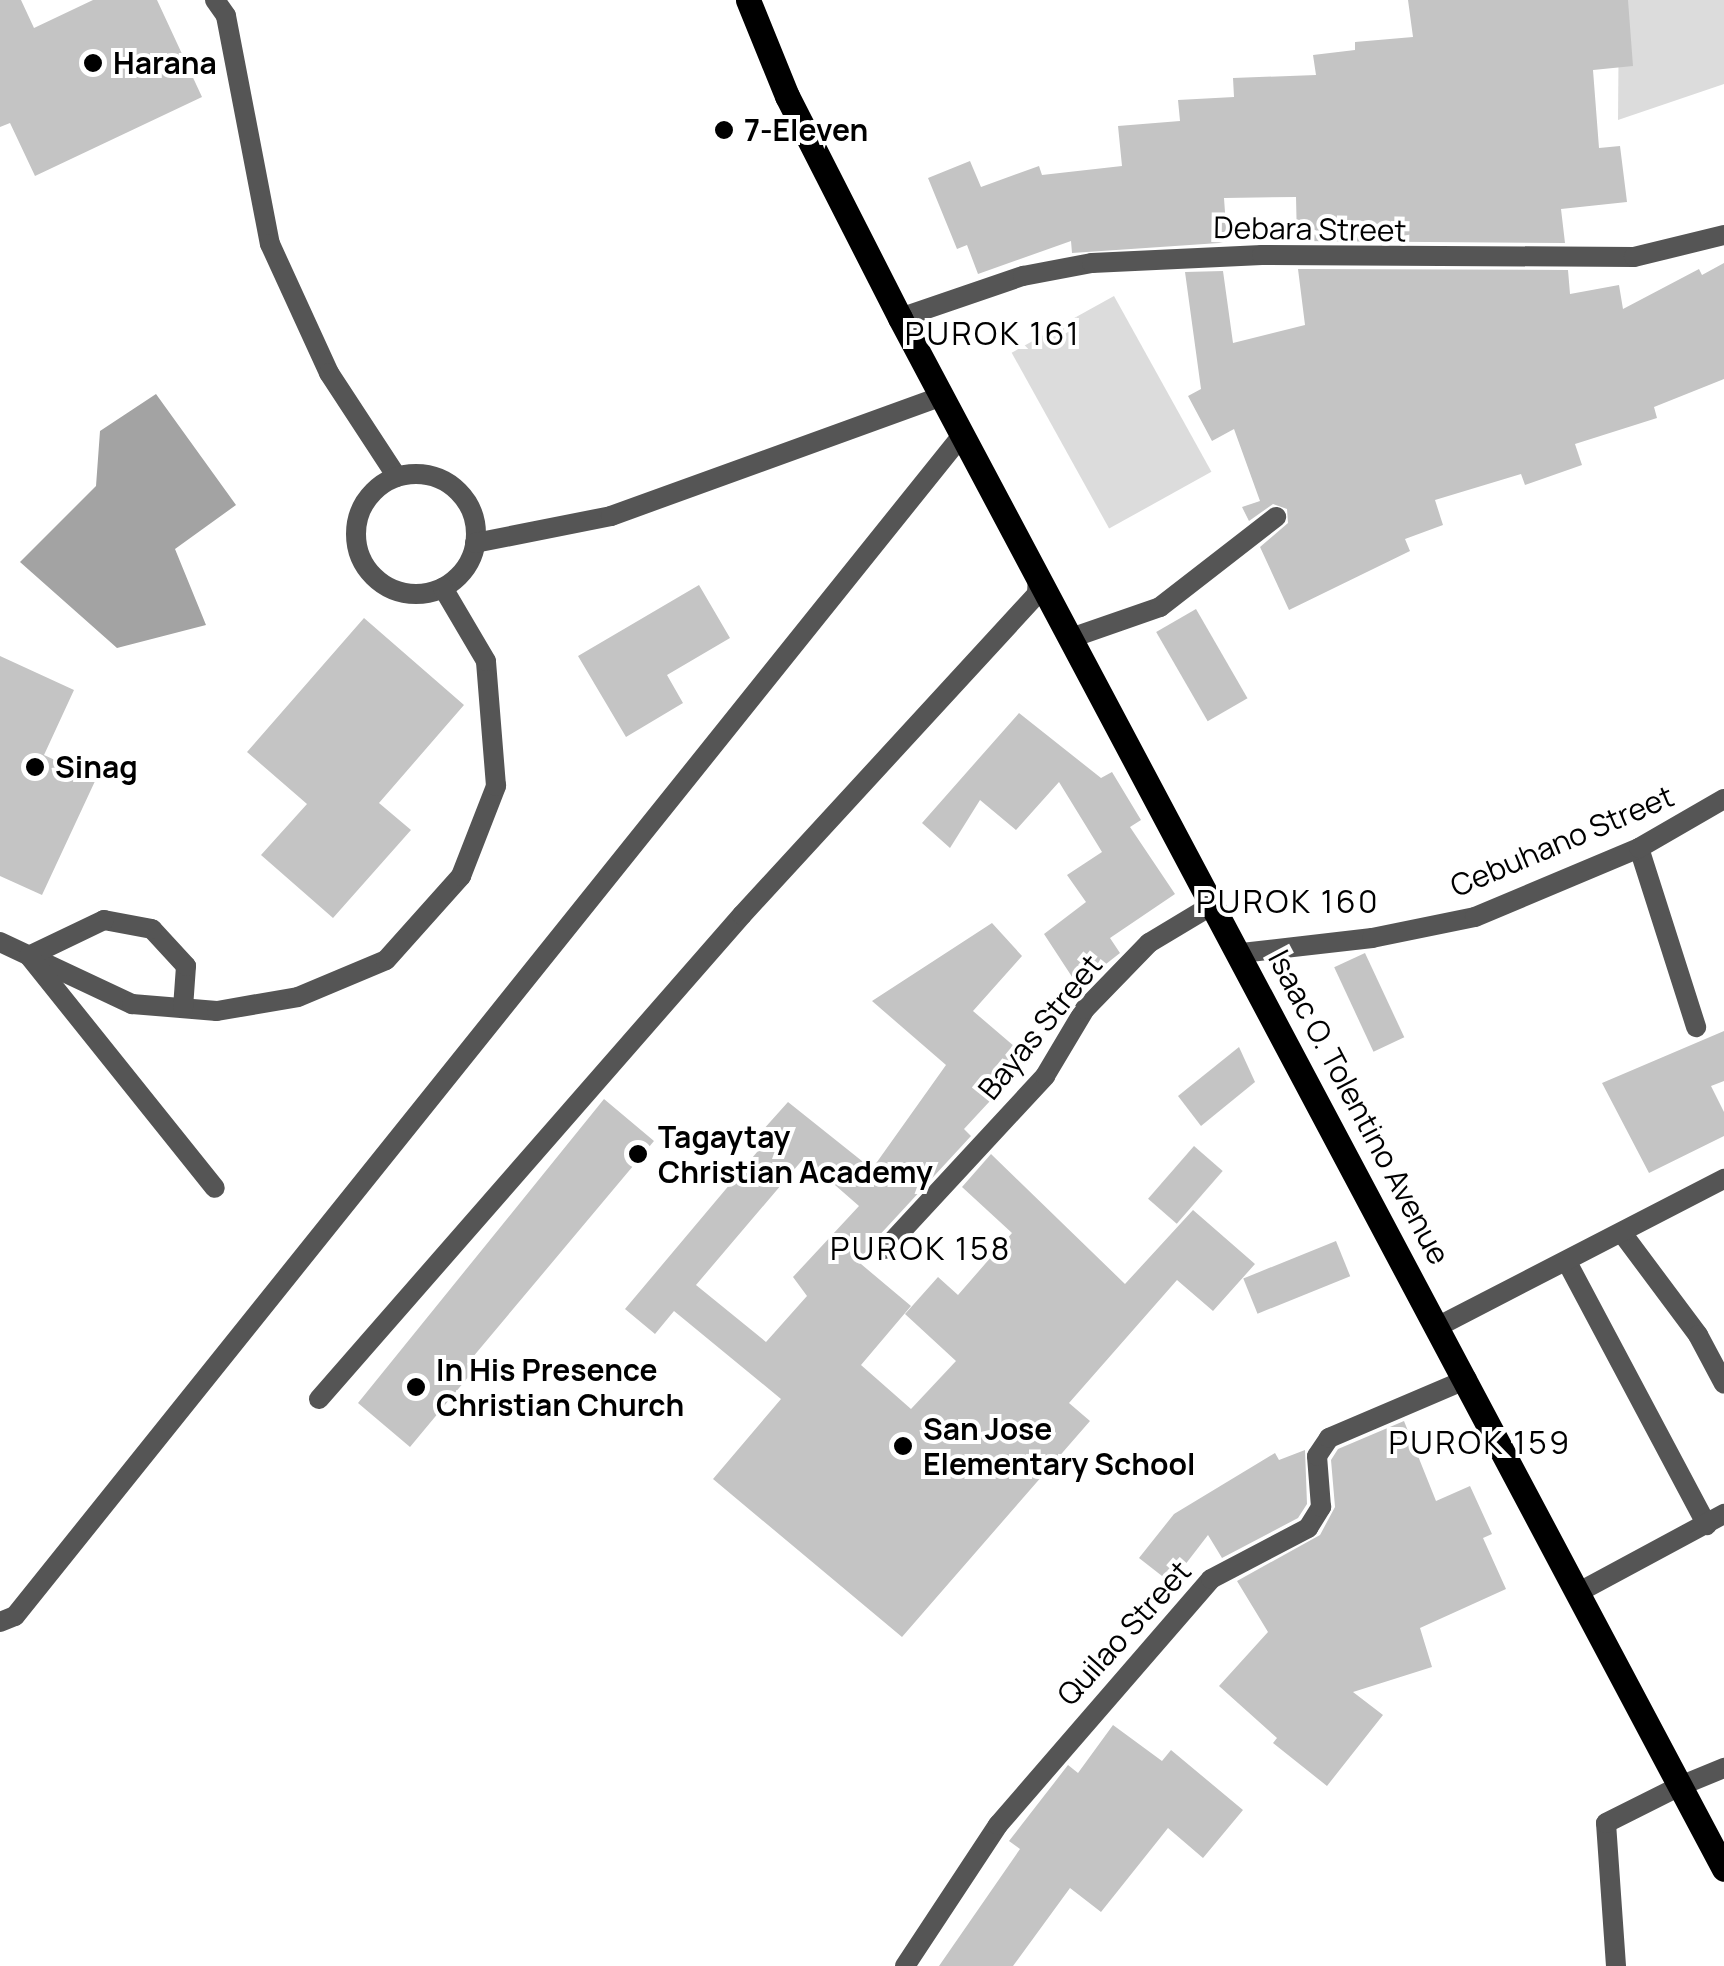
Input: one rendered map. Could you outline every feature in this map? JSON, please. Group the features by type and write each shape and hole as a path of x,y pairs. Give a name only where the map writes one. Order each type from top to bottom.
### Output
{"main road":[{"name":"Isaac O. Tolentino Avenue","path":"748,0 787,96 900,318 1242,953 1724,1869"}],"street":[{"path":"215,0 226,16 270,244 329,373 397,476"},
{"name":"Debara Street","path":"900,318 1024,276 1092,264 1262,255 1634,257 1724,235"},
{"path":"475,543 611,516 942,396"},
{"path":"0,1622 15,1616 963,434"},
{"path":"417,474 455,488 476,522 475,543 458,577 442,588 404,594 386,587 360,557 358,518 366,500 397,476 417,474"},
{"path":"1071,638 1160,606 1276,517"},
{"path":"318,1399 730,930 1037,594 1038,574"},
{"path":"0,942 132,1004 217,1012 298,997 386,960 461,876 496,786 486,661 442,588"},
{"name":"Cebuhano Street","path":"1242,953 1372,938 1475,917 1639,848 1724,799"},
{"path":"1639,848 1696,1027"},
{"name":"Bayas Street","path":"885,1250 1044,1076 1085,1008 1149,943 1214,904"},
{"path":"29,956 104,920 152,929 186,966 182,1008"},
{"path":"29,956 215,1188"},
{"path":"1437,1327 1724,1179"},
{"path":"1622,1233 1698,1335 1724,1384"},
{"path":"1567,1262 1716,1520 1579,1592"},
{"name":"Quilao Street","path":"905,1966 998,1824 1198,1593 1211,1579 1308,1528 1321,1507 1317,1456 1329,1438 1466,1379"},
{"path":"1616,1966 1606,1823 1724,1768"}],"shaded area":[{"path":"1619,0 1724,0 1724,84 1618,120"},
{"path":"1114,296 1211,472 1109,529 1012,353"},
{"path":"156,394 236,505 175,549 206,625 117,648 20,562 96,486 100,431"}],"building":[{"name":"Harana","path":"0,0 21,0 34,28 93,0 157,0 202,97 35,176 10,123 0,127"},
{"path":"1408,0 1628,0 1633,66 1593,70 1599,148 1620,146 1627,202 1561,209 1565,243 1297,241 1296,197 1224,198 1227,241 1219,243 1072,253 1071,241 978,274 967,245 957,249 928,178 970,161 981,187 1039,166 1042,175 1122,166 1118,126 1180,121 1178,100 1234,97 1233,78 1316,75 1313,55 1355,50 1355,42 1413,37"},
{"path":"1724,263 1724,379 1654,407 1657,418 1575,444 1582,465 1525,485 1521,474 1435,500 1443,525 1405,539 1410,551 1289,610 1260,547 1288,523 1287,509 1273,504 1249,521 1242,507 1260,501 1234,429 1212,441 1188,396 1201,389 1185,272 1223,271 1233,343 1305,325 1298,269 1568,270 1570,294 1619,285 1623,309 1699,269 1702,275"},
{"path":"699,585 730,638 667,675 683,703 626,737 578,656"},
{"path":"1196,609 1248,698 1208,721 1156,632"},
{"path":"364,618 464,705 379,803 411,830 333,918 261,855 307,804 247,752"},
{"name":"Sinag","path":"0,656 74,690 44,755 96,779 42,895 0,876"},
{"path":"1019,713 1101,778 1112,772 1141,820 1130,827 1175,894 1110,938 1120,953 1078,986 1044,934 1086,902 1067,875 1102,852 1059,782 1016,830 980,800 950,848 922,823"},
{"path":"992,923 1022,956 973,1011 1029,1059 964,1129 971,1136 875,1240 861,1264 911,1306 861,1365 911,1409 956,1361 905,1314 938,1277 958,1295 1012,1233 962,1187 991,1154 1125,1284 1193,1210 1255,1264 1213,1311 1177,1280 1069,1403 1090,1421 902,1637 713,1479 781,1399 674,1311 655,1334 625,1309 768,1139 761,1132 788,1102 872,1169 946,1065 872,1001","holes":["804,1158 859,1206 793,1277 807,1296 766,1342 696,1285"]},
{"path":"1365,953 1404,1037 1373,1052 1334,967"},
{"path":"1724,1031 1724,1081 1711,1086 1724,1112 1724,1136 1649,1173 1602,1083"},
{"path":"1239,1047 1255,1082 1201,1126 1178,1096"},
{"path":"604,1099 654,1141 467,1364 474,1370 410,1447 358,1403"},
{"path":"1194,1146 1223,1171 1177,1224 1148,1199"},
{"path":"1336,1241 1350,1276 1258,1314 1243,1278"},
{"path":"1404,1421 1436,1501 1470,1486 1492,1534 1483,1538 1506,1589 1420,1628 1432,1667 1353,1692 1383,1715 1327,1786 1273,1743 1277,1738 1219,1686 1268,1632 1237,1581 1320,1535 1335,1507 1331,1460 1338,1449"},
{"path":"1305,1450 1307,1504 1298,1518 1222,1558 1208,1535 1171,1583 1139,1558 1174,1514 1275,1453 1279,1460"},
{"path":"1113,1725 1162,1761 1171,1750 1243,1810 1203,1858 1168,1828 1101,1912 1070,1888 1013,1966 939,1966 1020,1849 1009,1841 1068,1765 1078,1773"}],"place":[{"name":"Harana","path":"93,63"},
{"name":"7-Eleven","path":"724,130"},
{"name":"Sinag","path":"35,767"},
{"name":"Tagaytay Christian Academy","path":"638,1154"},
{"name":"In His Presence Christian Church","path":"416,1387"},
{"name":"San Jose Elementary School","path":"903,1446"}],"district":[{"name":"PUROK 161","path":"993,333"},
{"name":"PUROK 160","path":"1288,901"},
{"name":"PUROK 158","path":"921,1248"},
{"name":"PUROK 159","path":"1480,1442"}]}
